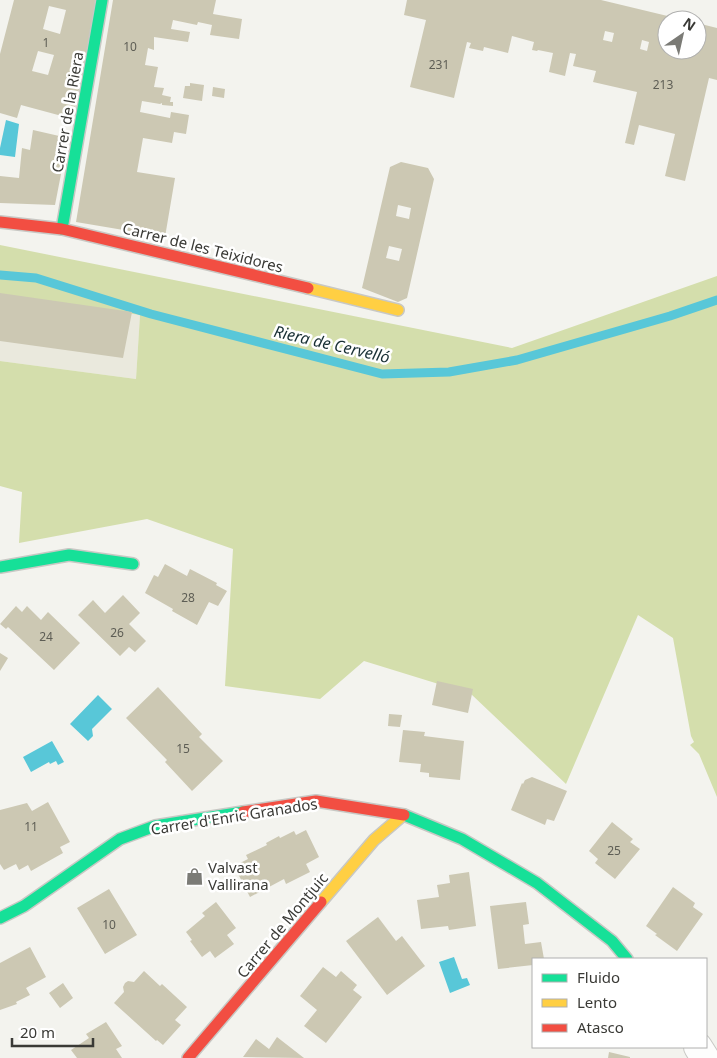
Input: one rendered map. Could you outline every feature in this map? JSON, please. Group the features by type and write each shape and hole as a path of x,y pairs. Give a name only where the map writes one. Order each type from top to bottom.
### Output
{"street":[{"name":"Carrer de la Riera","path":"62,228 102,0"},
{"name":"Carrer de les Teixidores","path":"0,222 62,228 398,310"},
{"path":"0,567 69,555 133,564"},
{"name":"Carrer d'Enric Granados","path":"0,918 24,906 120,839 155,826 316,801 404,815 462,839 537,883 612,941 626,958"},
{"name":"Carrer de Montjuic","path":"188,1058 374,840 404,815"}],"shaded area":[{"path":"0,295 140,315 136,379 0,361"}],"green space":[{"path":"0,245 512,348 717,276 717,797 699,754 690,745 694,742 691,736 673,638 638,615 566,784 471,694 364,661 320,699 225,686 233,549 147,519 19,543 22,492 0,486 0,361 136,379 140,315 0,295"}],"water":[{"path":"6,120 19,124 15,157 0,155"},
{"path":"98,695 112,709 92,729 93,736 88,741 70,724"},
{"path":"52,741 64,762 58,765 56,761 50,764 49,762 31,772 23,757"},
{"path":"454,957 462,979 467,978 470,985 450,993 439,962"}],"building":[{"path":"14,0 97,0 73,119 21,105 17,118 0,113 0,54","holes":["49,6 66,10 60,34 43,29","38,51 54,55 48,75 32,71"]},
{"path":"113,0 216,0 213,14 242,19 239,39 210,35 212,25 198,22 197,25 173,20 171,29 190,32 188,42 154,37 154,50 148,48 145,65 158,67 154,87 164,88 162,95 171,97 170,102 173,102 173,106 142,101 140,112 170,118 171,112 189,115 186,134 174,132 172,143 143,138 137,172 175,178 165,237 76,222"},
{"path":"407,0 601,0 657,13 657,60 707,60 707,26 717,28 717,80 709,78 685,181 665,176 675,134 639,125 634,145 625,143 637,92 593,82 596,71 573,66 576,54 570,53 565,76 549,72 553,53 532,50 534,42 512,36 508,53 484,47 483,51 469,48 471,43 467,42 454,98 410,87 426,20 404,15","holes":["605,31 614,33 612,42 603,40","642,40 649,42 647,51 640,49"]},
{"path":"190,83 204,85 202,101 183,98 185,86 190,86"},
{"path":"213,87 225,89 224,98 212,96"},
{"path":"33,130 68,138 55,205 0,203 0,176 19,178 22,148 30,150"},
{"path":"401,162 428,168 434,179 407,298 398,302 362,288 390,167","holes":["398,205 411,208 409,219 396,216","389,246 402,249 399,261 386,258"]},
{"path":"0,293 132,312 123,358 0,341"},
{"path":"165,564 187,576 190,569 217,583 216,585 227,591 218,606 209,602 197,625 145,593 154,575 158,577"},
{"path":"123,595 140,613 129,624 146,641 135,652 129,647 120,656 78,615 93,600 105,613"},
{"path":"16,606 22,612 27,606 41,620 48,612 80,643 54,670 8,627 6,629 0,624"},
{"path":"0,653 8,658 0,671"},
{"path":"437,681 473,689 468,713 432,705"},
{"path":"158,687 202,734 199,737 223,761 192,791 165,762 167,760 126,718"},
{"path":"389,714 402,715 400,727 388,726"},
{"path":"403,730 425,732 424,736 464,741 460,780 429,777 429,773 420,772 421,764 399,762"},
{"path":"532,777 567,791 554,821 547,819 545,825 511,810 522,783"},
{"path":"48,802 70,842 60,847 63,853 31,871 28,865 19,870 16,864 4,870 0,864 0,810 27,803 32,811"},
{"path":"612,822 633,839 630,842 640,849 615,879 595,863 598,859 589,851"},
{"path":"306,830 319,857 306,864 310,872 286,884 284,879 250,897 234,866 248,859 246,855 267,845 266,843 279,836 280,838 294,831 296,835"},
{"path":"469,872 476,926 449,930 448,926 421,929 417,900 439,897 437,885 450,883 449,875"},
{"path":"673,887 695,903 693,907 703,914 677,951 646,926"},
{"path":"109,889 137,935 105,954 77,908"},
{"path":"216,902 236,928 227,935 234,944 215,958 210,951 202,957 186,932 205,916 202,913"},
{"path":"526,902 529,924 523,925 525,944 541,942 544,958 532,958 532,965 498,969 490,906"},
{"path":"378,917 396,941 402,936 425,966 387,995 346,941"},
{"path":"30,947 46,977 26,988 30,995 16,1002 17,1004 0,1010 0,963"},
{"path":"323,967 336,977 341,971 357,985 353,990 362,997 326,1043 304,1026 317,1010 300,996"},
{"path":"144,971 160,986 162,984 187,1007 175,1020 181,1025 163,1045 156,1041 114,1003 124,992 123,987 125,983 128,981 134,982"},
{"path":"63,983 73,998 60,1008 49,993"},
{"path":"106,1022 122,1046 116,1049 122,1058 77,1058 71,1050 89,1038 86,1034"},
{"path":"277,1037 304,1058 243,1057 256,1039 269,1049"},
{"path":"609,1052 630,1057 630,1058 608,1058"}],"waterway":[{"name":"Riera de Cervelló","path":"0,275 36,278 151,314 382,374 449,372 517,360 670,316 717,300"}],"traffic: fast":[{"path":"62,229 102,0"},
{"path":"0,567 69,555 133,564"},
{"path":"0,918 24,906 120,839 155,826 243,812"},
{"path":"404,815 462,839 537,883 612,941 626,958"}],"traffic: slow":[{"path":"308,288 398,310"},
{"path":"321,902 374,840 403,815"}],"traffic: jam":[{"path":"0,222 62,229 308,288"},
{"path":"243,812 316,801 404,815"},
{"path":"188,1058 321,902"}],"place":[{"name":"Valvast Vallirana","path":"194,876"}]}
